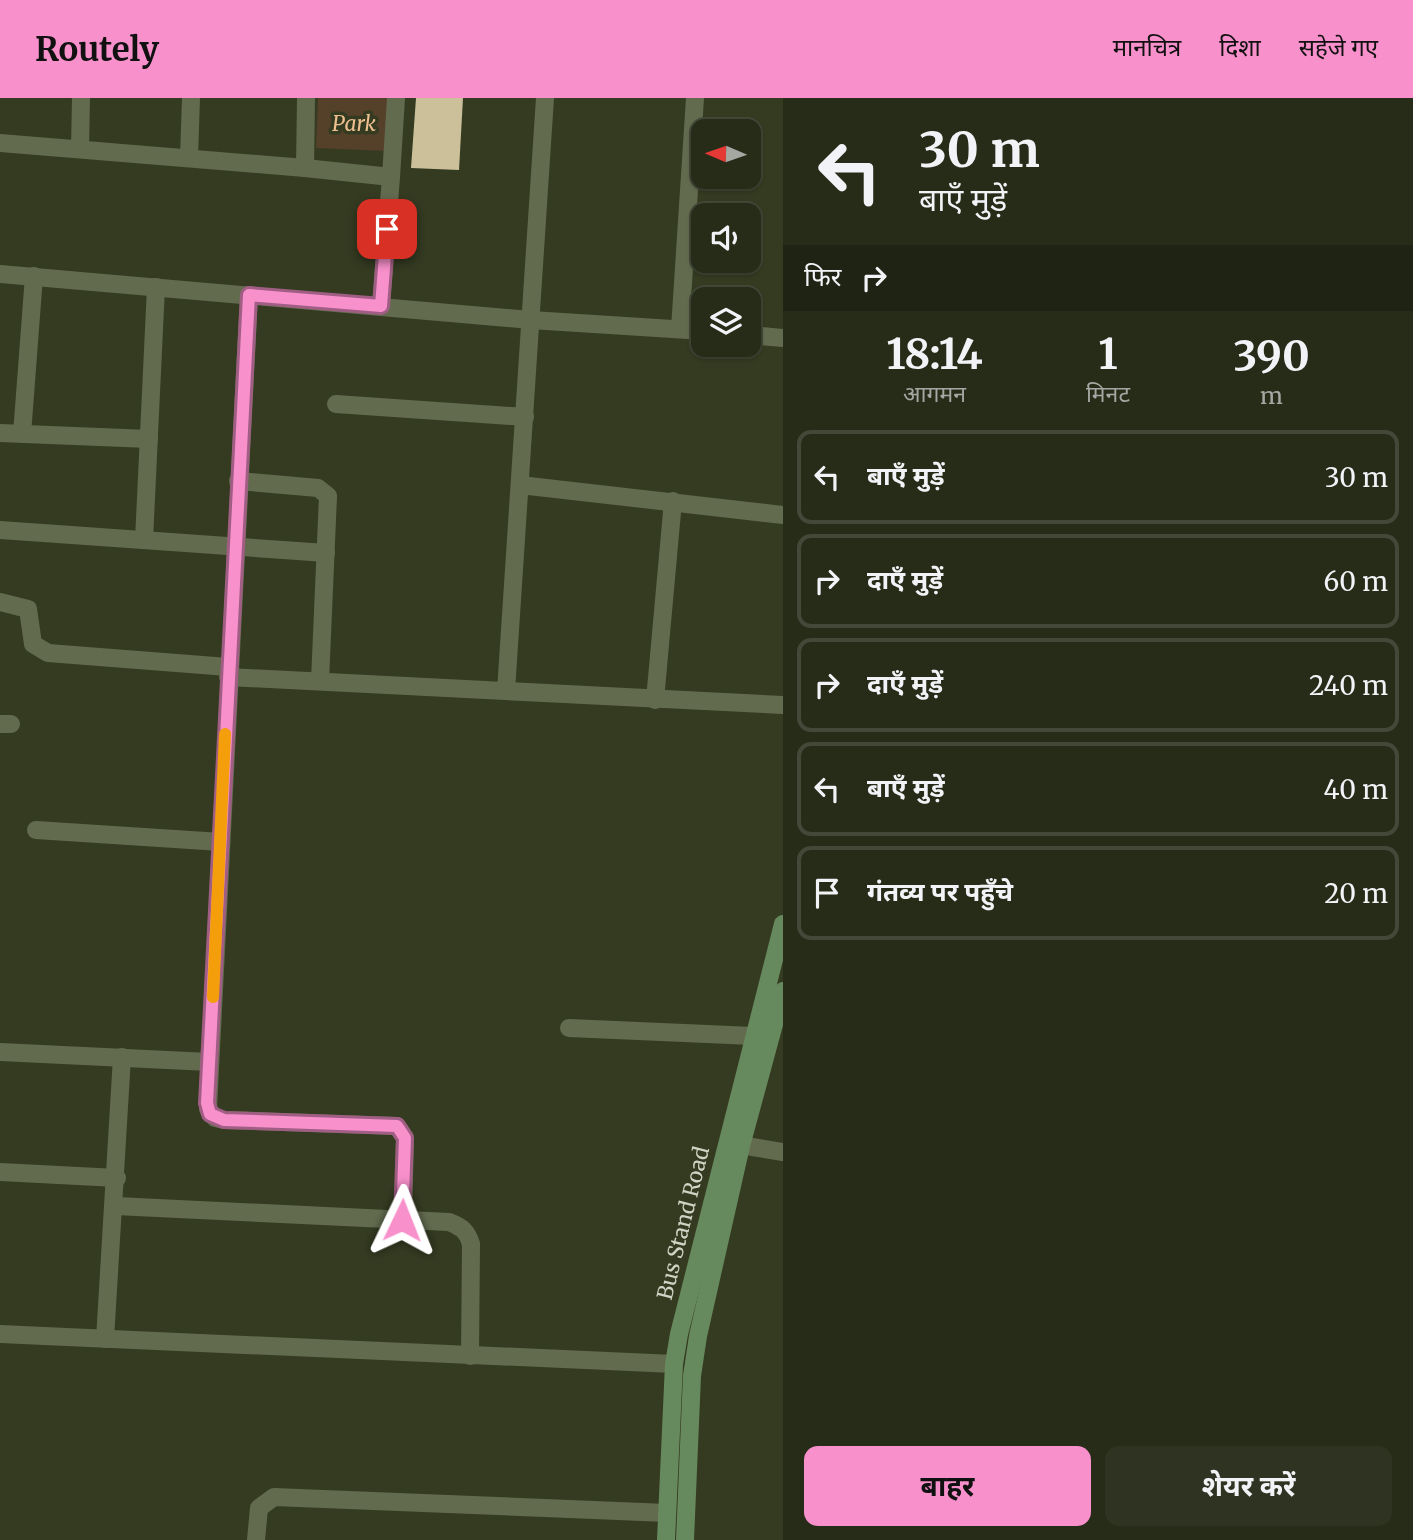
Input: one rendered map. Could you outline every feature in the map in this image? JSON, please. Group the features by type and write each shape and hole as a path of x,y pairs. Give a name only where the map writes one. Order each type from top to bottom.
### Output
{"street":[{"path":"80,149 82,98"},
{"path":"189,158 191,98"},
{"path":"304,168 306,98"},
{"path":"381,306 396,98"},
{"path":"506,691 545,98"},
{"path":"681,329 695,98"},
{"path":"0,142 391,177"},
{"path":"0,274 531,320 691,330"},
{"path":"22,434 34,276"},
{"path":"144,540 156,287"},
{"path":"249,295 208,1109 215,1118 397,1126 405,1138 402,1220"},
{"path":"761,336 783,338"},
{"path":"336,404 525,417"},
{"path":"0,433 149,439"},
{"path":"239,481 324,491 329,503 320,681"},
{"path":"520,485 783,515"},
{"path":"654,700 673,501"},
{"path":"0,530 326,553"},
{"path":"0,602 28,609 33,644 48,653 320,681 783,705"},
{"path":"36,830 221,842"},
{"name":"Bus Stand Road","path":"685,1540 694,1363 753,1037 783,924"},
{"name":"Bus Stand Road","path":"666,1540 674,1364 734,1144 783,991"},
{"path":"569,1028 753,1037"},
{"path":"0,1052 209,1062"},
{"path":"105,1339 116,1206 122,1057"},
{"path":"734,1144 783,1152"},
{"path":"0,1172 117,1178"},
{"path":"116,1206 449,1222 468,1233 471,1244 470,1356"},
{"path":"0,1334 674,1364"},
{"path":"256,1540 259,1508 274,1497 667,1513"}],"green space":[{"name":"Park","path":"318,98 390,98 388,151 316,148"}],"building":[{"path":"416,98 463,98 459,170 411,168"}],"slow traffic":[{"path":"213,997 225,734"}],"route":[{"path":"387,229 381,306 249,295 207,1103 210,1114 224,1120 397,1126 403,1131 405,1138 402,1220"}]}
